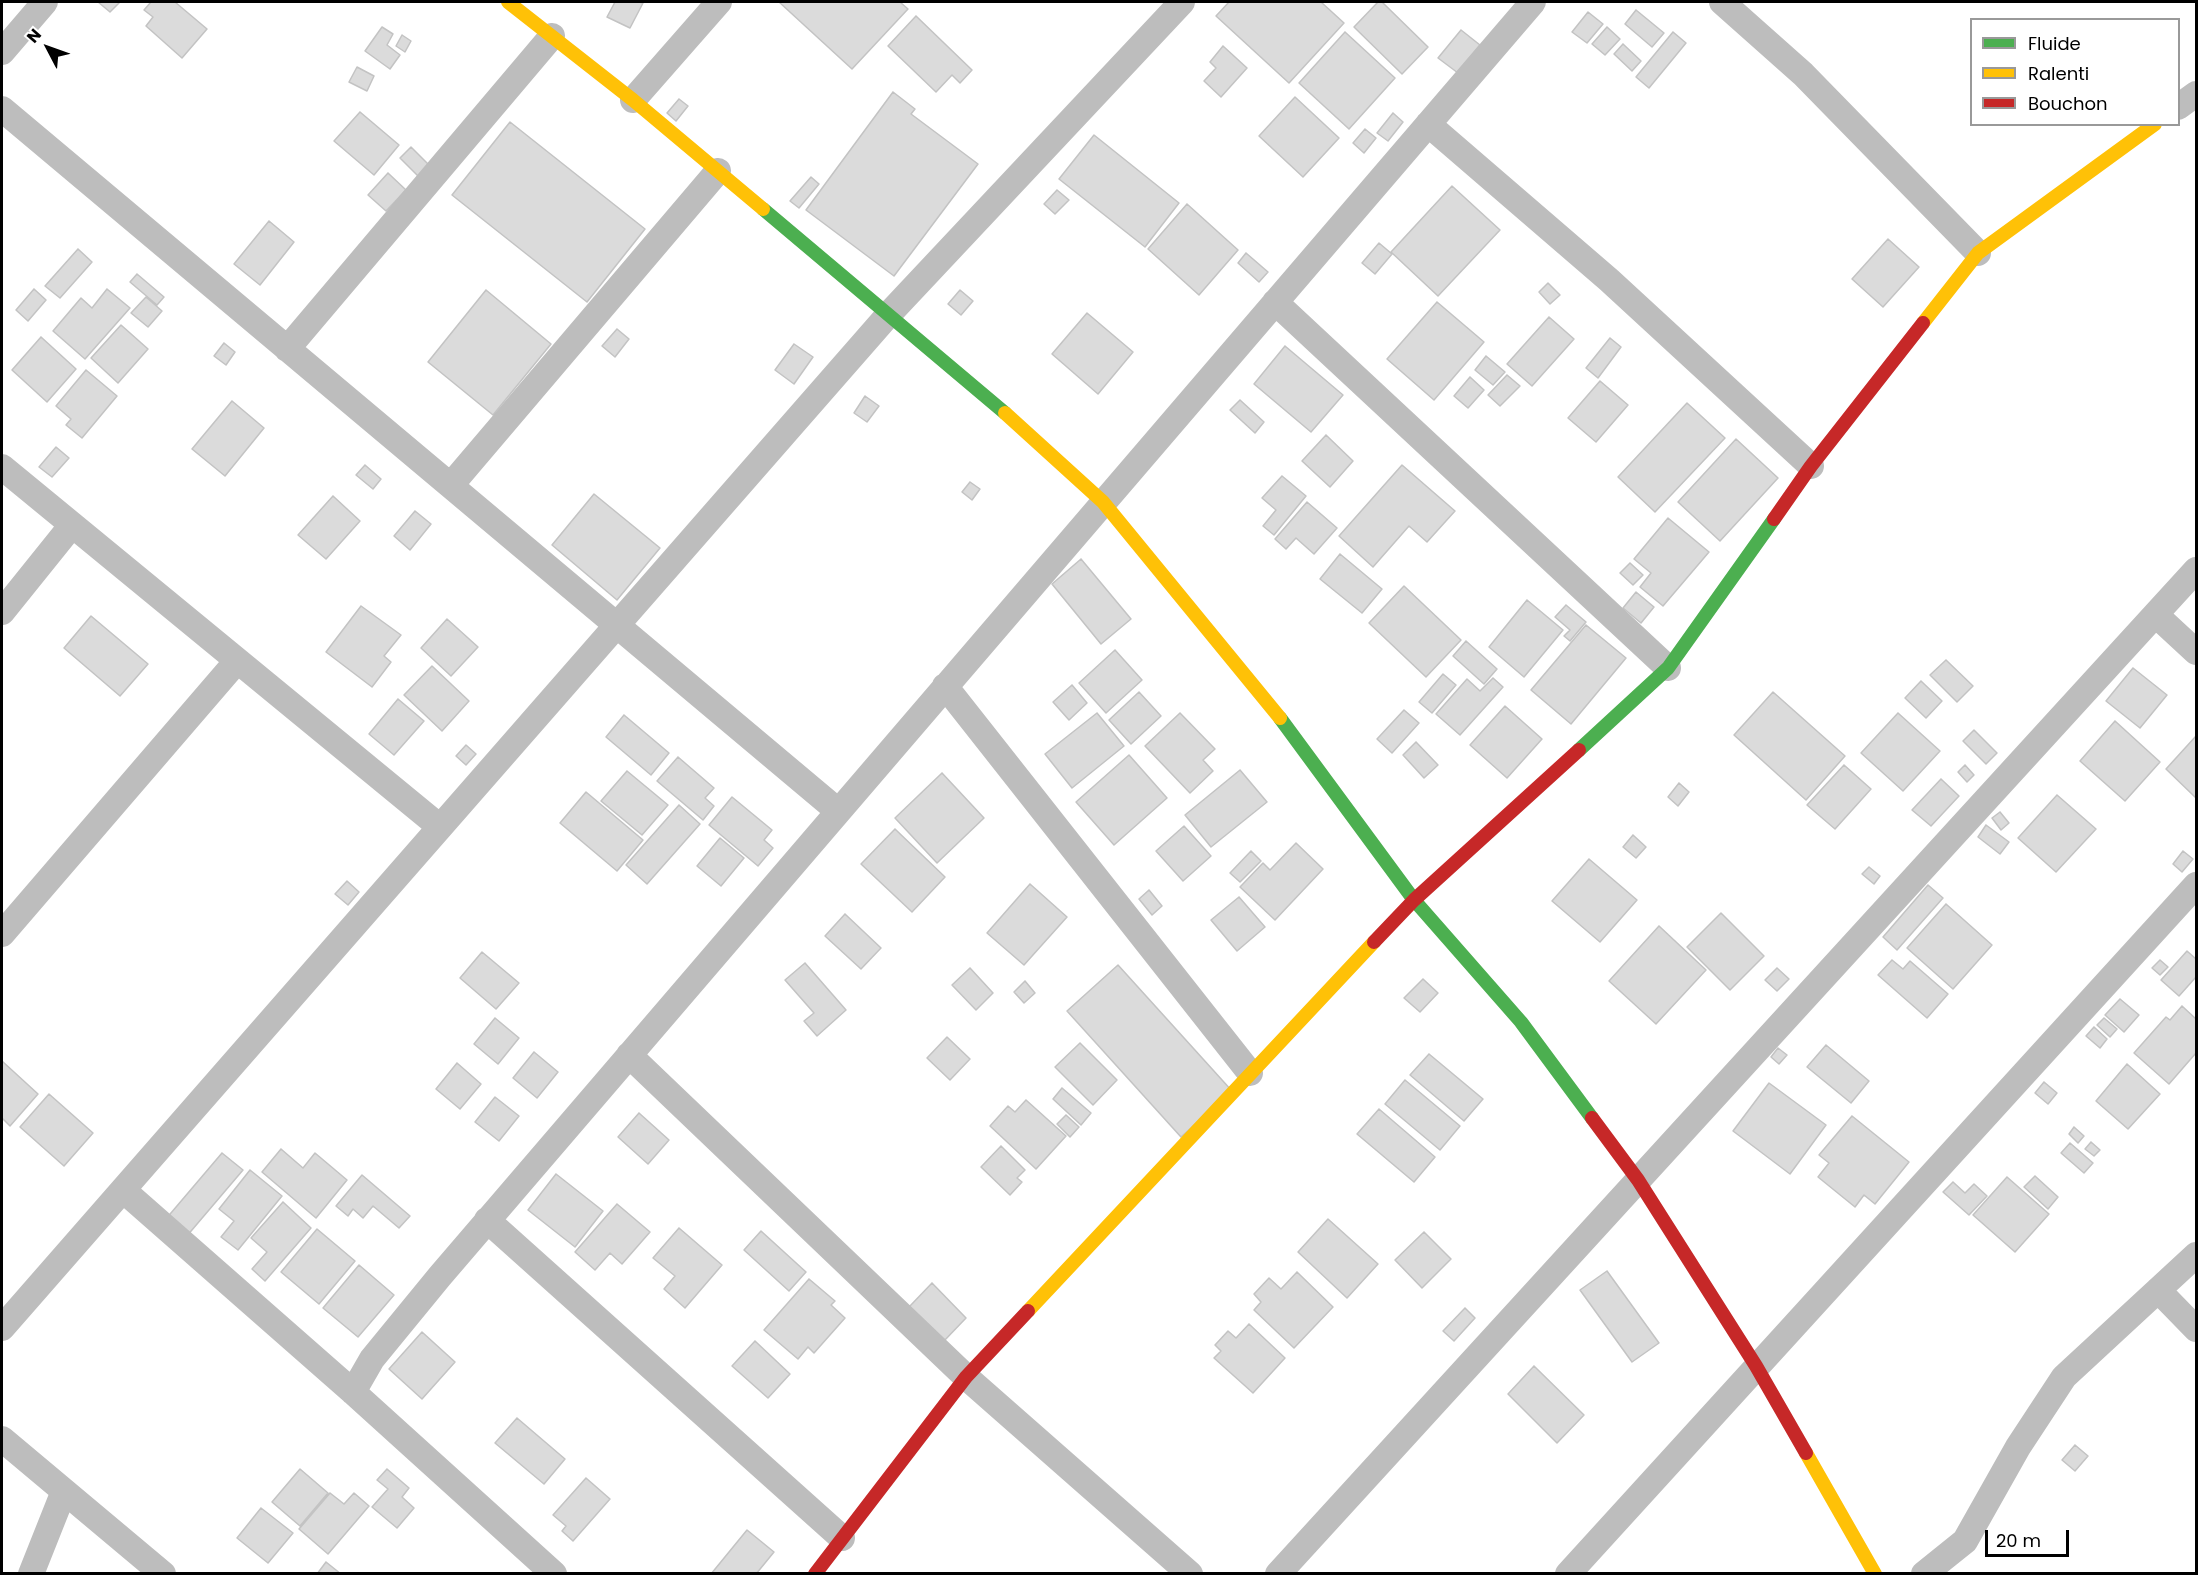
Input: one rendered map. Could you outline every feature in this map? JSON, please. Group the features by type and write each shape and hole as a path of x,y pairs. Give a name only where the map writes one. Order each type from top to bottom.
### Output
{"street":[{"path":"2,52 45,2"},
{"path":"508,2 633,100 982,392 1103,502 1270,704 1414,900 1521,1022 1638,1180 1756,1366 1875,1574"},
{"path":"633,100 719,2"},
{"path":"2,1328 889,314 1182,2"},
{"path":"353,1392 372,1359 391,1334 1533,2"},
{"path":"1722,2 1803,74 1978,253"},
{"path":"287,348 552,36"},
{"path":"2180,106 2196,94"},
{"path":"2,109 838,810"},
{"path":"1428,124 1609,280 1811,466"},
{"path":"815,1574 966,1377 1250,1073 1414,900 1668,668 1811,466 1978,253 2152,126"},
{"path":"451,485 718,171"},
{"path":"1275,302 1668,668"},
{"path":"2,467 440,827"},
{"path":"2,612 72,525"},
{"path":"1278,1574 2196,570"},
{"path":"2156,615 2196,652"},
{"path":"2,934 237,661"},
{"path":"945,686 1250,1073"},
{"path":"1568,1574 2196,885"},
{"path":"629,1055 966,1377 1190,1574"},
{"path":"123,1190 353,1392 554,1574"},
{"path":"488,1220 842,1538"},
{"path":"1924,1574 1965,1541 2018,1447 2064,1377 2196,1255"},
{"path":"2158,1290 2196,1329"},
{"path":"2,1439 163,1574"},
{"path":"32,1574 64,1491"}],"building":[{"path":"98,2 120,2 110,12"},
{"path":"151,2 175,2 207,29 182,58 146,26 153,17 144,10"},
{"path":"615,2 643,3 630,28 607,17"},
{"path":"779,2 900,2 908,9 852,69"},
{"path":"1229,2 1321,2 1344,23 1289,83 1216,16"},
{"path":"1378,2 1382,2 1428,47 1402,74 1354,27"},
{"path":"1636,10 1664,33 1652,47 1625,24"},
{"path":"1588,12 1603,24 1587,43 1572,32"},
{"path":"916,16 972,70 960,83 952,75 936,92 888,46"},
{"path":"382,27 393,34 387,45 400,55 390,69 365,51"},
{"path":"1607,27 1620,39 1605,55 1592,44"},
{"path":"1461,30 1480,45 1458,73 1438,58"},
{"path":"1345,32 1395,78 1349,129 1299,83"},
{"path":"1673,32 1686,43 1649,88 1636,77"},
{"path":"402,35 411,41 405,52 396,46"},
{"path":"1623,44 1641,61 1632,71 1614,54"},
{"path":"1223,46 1247,68 1221,97 1204,81 1216,68 1210,62"},
{"path":"357,67 374,76 367,91 349,82"},
{"path":"893,92 915,109 911,114 978,164 894,276 806,210"},
{"path":"1295,97 1339,138 1303,177 1259,136"},
{"path":"679,99 688,106 676,121 667,113"},
{"path":"360,112 399,145 374,175 334,141"},
{"path":"1393,113 1403,122 1388,141 1377,133"},
{"path":"510,122 645,229 587,302 452,195"},
{"path":"1365,129 1376,138 1364,153 1353,143"},
{"path":"1094,135 1179,203 1145,247 1059,179"},
{"path":"411,147 433,169 422,180 400,158"},
{"path":"388,173 406,190 386,211 368,195"},
{"path":"811,177 819,184 799,208 790,201"},
{"path":"1452,186 1500,230 1438,296 1391,252"},
{"path":"1057,190 1069,200 1055,214 1044,204"},
{"path":"1187,204 1238,250 1199,295 1148,249"},
{"path":"269,221 294,242 260,285 234,264"},
{"path":"1888,239 1919,267 1883,307 1852,279"},
{"path":"1379,243 1392,254 1375,274 1362,263"},
{"path":"78,249 92,262 60,298 45,286"},
{"path":"1246,253 1268,272 1259,282 1238,263"},
{"path":"137,274 164,297 157,305 130,282"},
{"path":"1548,283 1560,295 1550,304 1539,292"},
{"path":"34,289 46,300 28,321 16,310"},
{"path":"107,289 130,308 85,359 53,331 81,298 92,308"},
{"path":"486,290 551,344 493,415 428,362"},
{"path":"960,290 973,301 961,315 948,304"},
{"path":"146,297 162,311 148,327 131,313"},
{"path":"1437,302 1484,342 1434,400 1387,359"},
{"path":"1087,313 1133,352 1098,394 1052,354"},
{"path":"1549,317 1574,339 1532,386 1507,364"},
{"path":"121,325 148,349 118,383 91,358"},
{"path":"617,329 629,339 615,357 602,346"},
{"path":"41,337 76,369 47,402 12,370"},
{"path":"1610,338 1621,347 1598,378 1586,368"},
{"path":"224,343 235,352 226,365 214,356"},
{"path":"794,344 813,357 794,384 775,370"},
{"path":"1285,346 1343,395 1311,432 1254,384"},
{"path":"1486,356 1505,372 1493,385 1475,370"},
{"path":"86,370 117,396 82,438 66,425 71,419 56,406"},
{"path":"1507,375 1520,386 1500,406 1488,395"},
{"path":"1470,377 1484,390 1468,408 1454,396"},
{"path":"1600,381 1628,405 1596,442 1568,418"},
{"path":"865,396 879,406 867,422 854,413"},
{"path":"1240,400 1264,422 1255,433 1230,410"},
{"path":"232,401 264,428 225,476 192,449"},
{"path":"1687,403 1725,438 1655,512 1618,477"},
{"path":"1326,435 1353,461 1330,487 1302,461"},
{"path":"1736,439 1778,478 1720,541 1678,502"},
{"path":"56,447 69,458 52,477 39,467"},
{"path":"365,465 381,479 373,489 356,475"},
{"path":"1402,465 1455,511 1427,542 1409,526 1373,567 1339,536"},
{"path":"1282,476 1306,496 1274,535 1263,526 1276,510 1262,498"},
{"path":"970,482 980,489 972,500 962,492"},
{"path":"594,494 660,548 617,600 552,545"},
{"path":"333,496 360,521 326,559 298,535"},
{"path":"1307,502 1337,528 1314,554 1296,538 1286,549 1275,539"},
{"path":"415,511 431,524 410,550 394,536"},
{"path":"1668,518 1709,552 1663,606 1640,587 1651,573 1634,559"},
{"path":"1340,554 1382,589 1362,613 1320,579"},
{"path":"1081,559 1131,619 1101,644 1052,584"},
{"path":"1630,563 1643,575 1633,585 1620,573"},
{"path":"1404,586 1461,640 1426,677 1369,623"},
{"path":"1636,592 1654,607 1641,623 1623,608"},
{"path":"1527,600 1563,630 1524,677 1489,647"},
{"path":"1566,605 1586,622 1570,641 1564,636 1570,630 1555,617"},
{"path":"361,606 401,635 384,656 391,662 372,687 326,652"},
{"path":"91,616 148,664 120,696 64,648"},
{"path":"447,619 478,647 451,676 421,648"},
{"path":"1586,625 1626,658 1571,724 1531,690"},
{"path":"1466,641 1497,669 1484,684 1453,656"},
{"path":"1115,650 1142,680 1106,713 1079,683"},
{"path":"1946,660 1973,686 1957,702 1930,675"},
{"path":"432,666 469,701 442,731 404,695"},
{"path":"2133,668 2167,695 2140,728 2106,701"},
{"path":"1443,674 1456,685 1432,713 1419,702"},
{"path":"1493,678 1503,687 1460,735 1436,714 1467,679 1480,691"},
{"path":"1921,681 1942,701 1926,718 1905,698"},
{"path":"1072,685 1087,703 1069,720 1053,702"},
{"path":"1139,692 1161,716 1131,744 1109,720"},
{"path":"1773,692 1845,756 1806,800 1734,735"},
{"path":"398,699 424,721 394,755 369,734"},
{"path":"1505,706 1542,739 1507,778 1470,745"},
{"path":"1404,710 1419,723 1392,753 1377,739"},
{"path":"1097,713 1124,746 1072,788 1045,754"},
{"path":"1180,713 1215,749 1203,760 1213,771 1190,793 1145,746"},
{"path":"1898,713 1940,751 1903,791 1861,753"},
{"path":"624,715 669,753 651,775 606,737"},
{"path":"2115,721 2160,762 2125,801 2080,761"},
{"path":"1974,730 1997,753 1986,764 1963,741"},
{"path":"2196,736 2196,798 2166,769"},
{"path":"1416,742 1438,765 1424,778 1403,755"},
{"path":"466,745 476,754 466,765 456,756"},
{"path":"1129,755 1167,798 1114,845 1076,802"},
{"path":"678,757 714,788 705,798 714,806 703,820 657,781"},
{"path":"1844,765 1871,789 1835,829 1807,805"},
{"path":"1965,765 1974,775 1967,782 1958,772"},
{"path":"1240,770 1267,802 1211,847 1185,815"},
{"path":"627,771 668,805 642,835 601,801"},
{"path":"942,773 984,818 937,863 895,818"},
{"path":"1941,779 1959,796 1931,826 1912,810"},
{"path":"1679,783 1689,792 1678,806 1668,797"},
{"path":"586,792 643,840 617,871 560,823"},
{"path":"2057,795 2096,829 2056,872 2018,838"},
{"path":"732,797 772,830 764,840 773,848 758,866 709,825"},
{"path":"679,805 700,824 647,884 626,865"},
{"path":"2000,812 2009,823 2001,830 1992,818"},
{"path":"1986,825 2009,842 2000,854 1978,837"},
{"path":"1184,826 1211,856 1183,881 1156,851"},
{"path":"895,829 945,877 912,912 861,864"},
{"path":"1633,835 1646,847 1636,858 1623,847"},
{"path":"720,838 744,858 721,886 697,866"},
{"path":"1296,843 1323,869 1275,920 1240,887 1263,863 1270,870"},
{"path":"1251,851 1261,861 1240,882 1230,873"},
{"path":"2183,851 2193,859 2182,872 2173,864"},
{"path":"1589,859 1637,900 1600,942 1552,901"},
{"path":"1869,867 1880,876 1874,884 1862,874"},
{"path":"347,881 359,892 348,905 335,894"},
{"path":"1030,884 1067,917 1024,965 987,933"},
{"path":"1928,885 1943,898 1897,950 1883,937"},
{"path":"1149,890 1162,906 1152,915 1139,899"},
{"path":"1239,897 1265,927 1237,951 1211,920"},
{"path":"1946,904 1992,945 1953,989 1907,948"},
{"path":"1721,913 1764,956 1730,990 1687,947"},
{"path":"845,914 881,948 861,969 825,936"},
{"path":"1659,926 1706,970 1656,1024 1609,981"},
{"path":"2187,951 2196,959 2196,977 2179,996 2161,980"},
{"path":"482,952 519,983 496,1009 460,978"},
{"path":"1892,960 1903,969 1910,961 1948,994 1927,1018 1878,975"},
{"path":"2160,960 2168,967 2160,975 2152,968"},
{"path":"805,963 846,1010 817,1036 804,1021 814,1013 785,980"},
{"path":"1118,965 1232,1091 1181,1137 1067,1011"},
{"path":"970,968 993,993 976,1010 952,985"},
{"path":"1777,968 1789,979 1777,991 1765,980"},
{"path":"1423,979 1438,993 1420,1012 1404,998"},
{"path":"1025,981 1035,993 1024,1003 1014,992"},
{"path":"2120,999 2139,1015 2124,1032 2105,1015"},
{"path":"2182,1006 2196,1019 2196,1053 2169,1084 2134,1053 2166,1017 2170,1020"},
{"path":"495,1018 519,1038 498,1064 474,1044"},
{"path":"2104,1018 2117,1029 2110,1037 2097,1025"},
{"path":"2094,1027 2107,1039 2100,1048 2086,1036"},
{"path":"947,1037 970,1059 950,1080 927,1058"},
{"path":"1080,1043 1117,1080 1093,1105 1055,1067"},
{"path":"1826,1045 1869,1081 1851,1103 1807,1067"},
{"path":"1778,1048 1787,1055 1779,1064 1771,1057"},
{"path":"534,1052 558,1072 537,1098 513,1078"},
{"path":"1429,1054 1483,1099 1464,1121 1410,1075"},
{"path":"2,1061 38,1094 10,1126 2,1118"},
{"path":"457,1063 481,1084 460,1109 436,1089"},
{"path":"2127,1064 2160,1094 2128,1129 2096,1101"},
{"path":"1405,1080 1460,1126 1440,1150 1385,1104"},
{"path":"2044,1082 2057,1093 2048,1104 2035,1093"},
{"path":"1769,1083 1826,1125 1790,1174 1733,1131"},
{"path":"1062,1088 1091,1113 1081,1125 1053,1099"},
{"path":"49,1094 93,1133 64,1166 20,1127"},
{"path":"495,1097 519,1116 499,1141 475,1122"},
{"path":"1026,1100 1066,1136 1036,1169 990,1126 1008,1106 1015,1112"},
{"path":"1379,1109 1435,1157 1414,1182 1357,1134"},
{"path":"639,1113 669,1140 648,1164 618,1137"},
{"path":"1066,1115 1079,1127 1070,1137 1057,1124"},
{"path":"1852,1116 1909,1162 1875,1204 1864,1195 1855,1207 1818,1177 1829,1163 1819,1155"},
{"path":"2074,1127 2084,1136 2078,1143 2069,1134"},
{"path":"2091,1142 2100,1150 2094,1156 2085,1149"},
{"path":"2070,1143 2093,1163 2084,1173 2061,1153"},
{"path":"1001,1146 1025,1170 1017,1178 1022,1182 1010,1195 981,1167"},
{"path":"281,1149 303,1168 315,1153 347,1180 316,1218 262,1172"},
{"path":"222,1153 243,1170 186,1237 165,1220"},
{"path":"250,1170 282,1196 238,1250 221,1237 234,1221 219,1209"},
{"path":"556,1174 603,1211 575,1247 528,1210"},
{"path":"362,1175 410,1216 399,1228 373,1206 363,1218 353,1209 348,1216 336,1206"},
{"path":"2035,1176 2058,1197 2048,1209 2024,1187"},
{"path":"2007,1177 2049,1214 2015,1252 1973,1215"},
{"path":"1953,1182 1965,1193 1974,1184 1987,1196 1969,1215 1943,1192"},
{"path":"283,1202 311,1228 265,1281 252,1269 267,1252 251,1238"},
{"path":"617,1204 650,1232 622,1264 610,1253 595,1270 575,1252"},
{"path":"1328,1219 1378,1264 1347,1298 1298,1252"},
{"path":"679,1228 722,1265 685,1308 664,1289 675,1276 653,1258"},
{"path":"317,1229 355,1261 319,1304 281,1272"},
{"path":"761,1231 806,1272 789,1291 744,1250"},
{"path":"1424,1232 1451,1259 1422,1288 1395,1260"},
{"path":"359,1265 394,1295 358,1337 323,1308"},
{"path":"1607,1271 1659,1343 1632,1362 1580,1290"},
{"path":"1297,1272 1333,1307 1294,1348 1254,1310 1261,1302 1254,1294 1269,1278 1281,1289"},
{"path":"809,1279 835,1301 831,1305 845,1318 814,1353 808,1347 798,1359 764,1330"},
{"path":"932,1283 966,1318 944,1341 909,1307"},
{"path":"1465,1308 1475,1318 1454,1341 1443,1331"},
{"path":"1249,1324 1285,1358 1253,1393 1214,1358 1221,1351 1215,1345 1228,1331 1236,1338"},
{"path":"422,1332 455,1362 422,1399 389,1369"},
{"path":"755,1341 790,1374 768,1398 732,1366"},
{"path":"1534,1366 1584,1415 1557,1443 1508,1394"},
{"path":"517,1418 565,1459 544,1484 495,1443"},
{"path":"2075,1445 2088,1456 2075,1471 2062,1460"},
{"path":"300,1469 328,1493 300,1526 272,1502"},
{"path":"387,1469 409,1488 402,1497 414,1508 397,1528 372,1507 388,1489 377,1480"},
{"path":"586,1478 610,1499 573,1541 562,1531 566,1526 553,1515"},
{"path":"330,1493 344,1504 354,1493 369,1506 328,1554 299,1529"},
{"path":"261,1508 293,1533 268,1563 237,1538"},
{"path":"747,1530 774,1552 756,1574 711,1574"},
{"path":"326,1562 341,1574 317,1574"}],"traffic: fast":[{"path":"763,209 1005,413"},
{"path":"1579,750 1668,668 1774,519"},
{"path":"1280,718 1414,900 1521,1022 1592,1118"}],"traffic: slow":[{"path":"508,2 633,100 763,209"},
{"path":"1923,323 1978,253 2152,126"},
{"path":"1005,413 1103,502 1280,718"},
{"path":"1028,1311 1374,942"},
{"path":"1806,1453 1875,1574"}],"traffic: jam":[{"path":"1774,519 1811,466 1923,323"},
{"path":"1374,942 1414,900 1579,750"},
{"path":"1592,1118 1638,1180 1756,1366 1806,1453"},
{"path":"815,1574 966,1377 1028,1311"}]}
